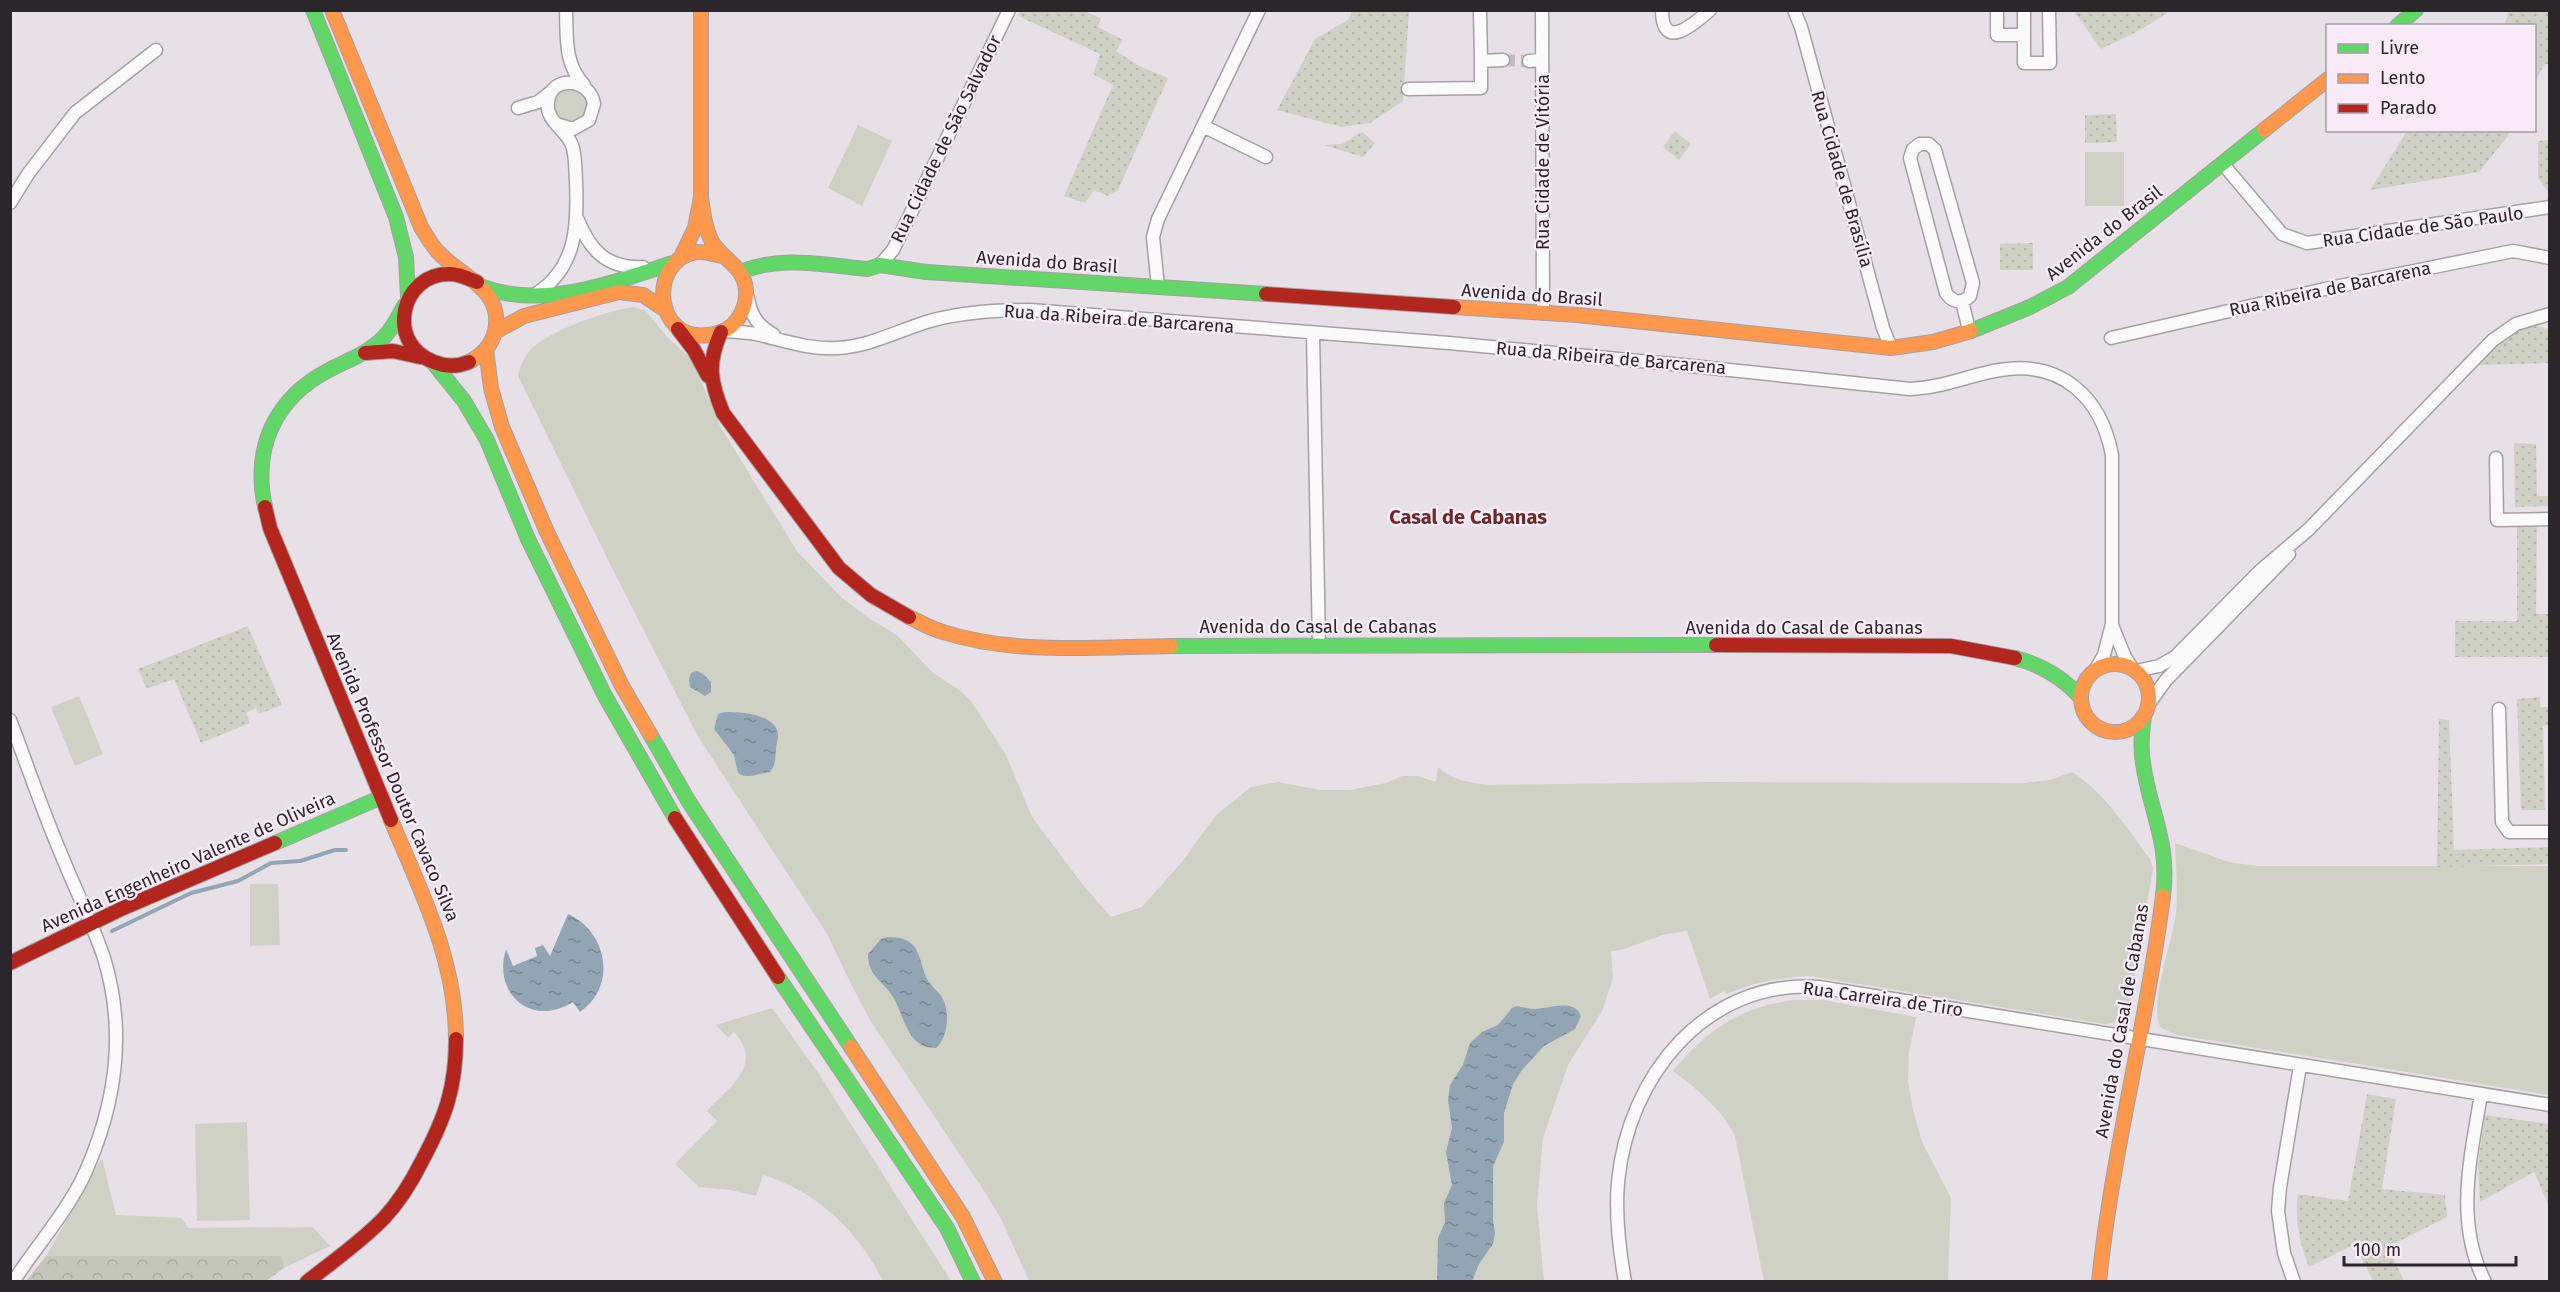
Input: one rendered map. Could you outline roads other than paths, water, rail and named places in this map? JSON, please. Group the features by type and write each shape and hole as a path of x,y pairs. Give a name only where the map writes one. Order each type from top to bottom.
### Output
{"street":[{"path":"313,10 398,223 407,263 406,302 402,320 404,334 420,357"},
{"path":"332,10 416,217 432,245 443,257 480,284 495,308 495,332 486,349 476,359 463,365 449,367 435,365 404,351 382,350 364,353"},
{"path":"532,297 551,284 569,255 578,220 575,153 594,104 587,88 574,73 569,59 566,10"},
{"path":"701,10 701,197 695,228 673,262 662,285 661,297 664,309 673,323 687,333 704,336 723,332 738,318 746,301 746,291 740,272 723,256 708,231 701,197"},
{"name":"Rua Cidade de São Salvador","path":"880,265 893,250 1008,10"},
{"path":"1158,287 1153,237 1156,227 1259,10"},
{"path":"1408,89 1481,88 1480,10"},
{"name":"Rua Cidade de Vitória","path":"1542,10 1543,313"},
{"path":"1662,10 1665,30 1672,33 1679,33 1710,10"},
{"name":"Rua Cidade de Brasília","path":"1794,10 1801,27 1847,205 1891,348"},
{"path":"1996,10 1997,35 2024,35"},
{"path":"2024,10 2024,63 2050,63 2049,10"},
{"path":"2399,24 2416,10"},
{"path":"10,203 34,166 75,113 156,50"},
{"path":"569,59 565,72 553,90 547,105 554,121 568,137 575,153"},
{"path":"1481,61 1503,60"},
{"path":"1529,61 1542,60"},
{"name":"Avenida do Brasil","path":"740,272 751,266 768,262 868,269 880,265 926,272 1543,313 1891,348 1922,345 1969,330 2052,297 2068,287 2326,81"},
{"path":"587,88 571,82 553,90 538,102 521,108 573,129 589,120"},
{"path":"1203,126 1266,157"},
{"path":"1920,144 1929,144 1935,150 1973,283 1970,297 1962,302 1953,300 1946,293 1910,158 1913,149 1920,144"},
{"name":"Rua Cidade de São Paulo","path":"2222,163 2282,234 2307,243 2550,207"},
{"path":"578,220 589,244 608,262 633,268 673,262"},
{"path":"406,302 422,283 439,274 465,276 498,295 532,297 554,295 673,262 702,251 723,256"},
{"name":"Rua Ribeira de Barcarena","path":"2111,338 2302,294 2513,251 2550,258"},
{"path":"495,332 524,316 620,291 633,291 643,295 664,309"},
{"name":"Rua da Ribeira de Barcarena","path":"746,291 750,309 757,322 785,342"},
{"name":"Avenida Professor Doutor Cavaco Silva","path":"307,1281 370,1233 395,1206 417,1172 445,1116 452,1085 456,1017 448,964 439,933 270,528 263,508 259,467 267,433 282,406 309,381 364,353 388,334 406,302"},
{"path":"1962,302 1969,330"},
{"name":"Rua da Ribeira de Barcarena","path":"723,332 756,334 820,348 848,347 880,340 928,321 957,315 1010,310 1071,312 1449,343 1910,389 1938,387 1997,370 2019,368 2040,370 2070,383 2096,410 2106,431 2112,455 2112,624"},
{"path":"2111,731 2126,730 2146,710 2166,680 2283,561 2308,530 2493,340 2516,324 2550,314"},
{"path":"2527,320 2550,324"},
{"name":"Avenida do Casal de Cabanas","path":"673,323 699,357 723,413 828,556 871,596 918,623 972,639 1024,646 1923,645 1984,651 2038,667 2067,672 2094,671 2114,663 2134,669 2147,686 2142,750 2144,769 2162,830 2165,869 2140,1039 2106,1212 2099,1281"},
{"name":"Avenida do Casal de Cabanas","path":"713,387 710,360 723,332"},
{"path":"1313,333 1319,645"},
{"path":"486,349 491,388 502,427 547,532 622,686 688,802 963,1217 995,1281"},
{"path":"435,365 464,401 487,440 528,539 605,696 673,815 814,1032 947,1228 973,1281"},
{"path":"2496,458 2497,520 2550,519"},
{"path":"2112,624 2125,657 2134,669 2159,666 2175,657 2261,570 2308,530"},
{"path":"2081,698 2084,684 2104,655 2112,624"},
{"name":"Avenida do Casal de Cabanas","path":"2038,667 2064,680 2081,698 2082,706 2090,720 2096,726 2111,731 2126,744 2144,769"},
{"path":"2499,709 2502,822 2509,832 2550,832"},
{"path":"10,720 63,860 91,922 104,959 114,1002 116,1067 111,1094 85,1173 13,1281"},
{"name":"Avenida Engenheiro Valente de Oliveira","path":"10,963 91,922 382,797"},
{"name":"Rua Carreira de Tiro","path":"1625,1281 1618,1226 1618,1182 1631,1124 1638,1105 1658,1068 1680,1040 1708,1017 1732,1002 1767,990 1796,986 1819,987 2550,1105"},
{"path":"2294,1281 2284,1253 2278,1211 2300,1066"},
{"path":"2481,1094 2466,1197 2472,1247 2485,1281"}],"water":[{"path":"697,671 711,682 711,692 705,696 690,687 691,673"},
{"path":"726,712 765,718 776,728 778,735 775,759 770,772 750,776 738,773 734,755 714,729 718,714"},
{"path":"568,914 592,933 599,946 603,960 600,988 592,1001 580,1012 573,1002 558,1009 543,1011 530,1009 510,992 505,980 503,965 506,949 513,966 537,956 535,948 543,945 550,956"},
{"path":"889,937 906,940 912,944 919,955 926,977 943,999 947,1011 947,1025 943,1038 936,1048 926,1047 912,1037 893,997 870,968 868,954 881,939"},
{"path":"1517,1006 1538,1009 1566,1006 1578,1010 1581,1016 1575,1029 1544,1046 1522,1070 1513,1084 1504,1113 1504,1142 1493,1166 1495,1233 1493,1244 1479,1264 1472,1281 1437,1281 1438,1238 1445,1222 1444,1203 1452,1185 1446,1152 1452,1128 1448,1100 1450,1085 1463,1065 1470,1043 1482,1032 1498,1025 1512,1008"}],"waterway":[{"path":"112,931 191,893 238,881 271,863 300,861 335,850 346,850"}],"tunnel":[{"path":"1503,60 1529,61"}],"district":[{"name":"Casal de Cabanas","path":"1468,517"}]}
